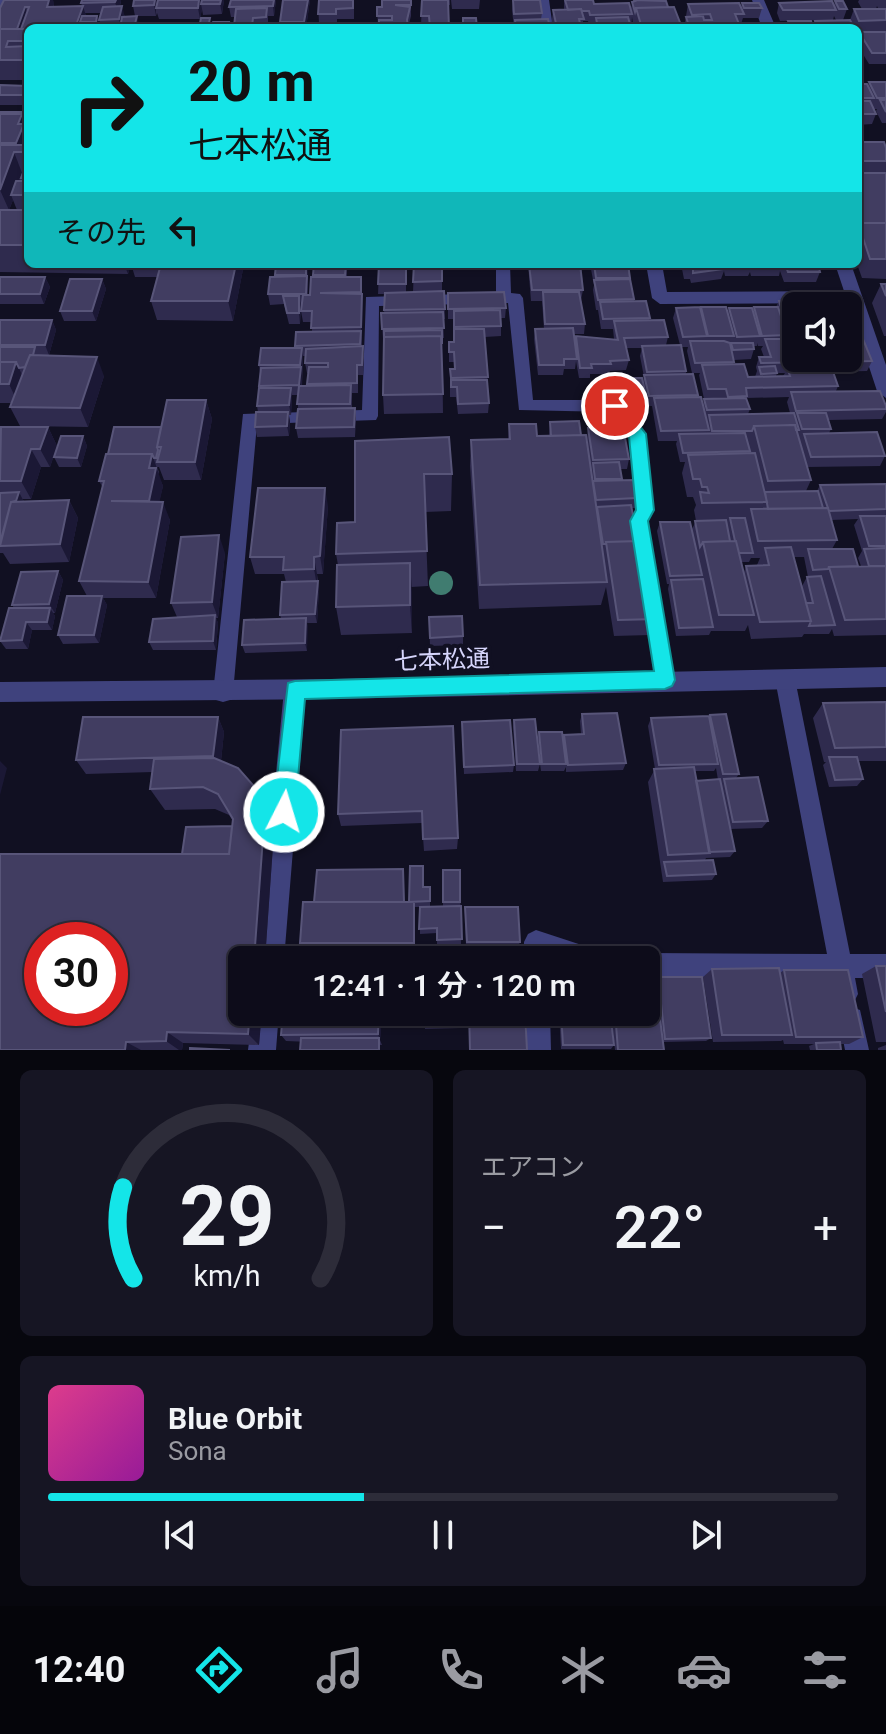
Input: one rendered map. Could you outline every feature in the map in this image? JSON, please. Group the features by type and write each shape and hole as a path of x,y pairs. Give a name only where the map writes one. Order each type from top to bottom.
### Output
{"street":[{"path":"758,0 767,24"},
{"path":"655,268 660,298 782,297"},
{"path":"844,268 852,292"},
{"path":"862,320 886,391"},
{"name":"七本松通","path":"0,692 223,693 886,677"},
{"path":"272,946 295,690"},
{"path":"262,1050 265,1026"}],"lane":[{"path":"543,0 546,24"},
{"path":"503,268 504,298"},
{"path":"223,693 249,418 370,416 371,301 515,298 525,406 615,406 637,434 645,510 639,521 665,680"},
{"path":"785,679 857,1050"},
{"path":"660,965 886,966"},
{"path":"538,1026 539,1050"}],"building":[{"path":"4,0 49,0 47,7 83,6 76,24 24,24 24,29 21,29 29,7 25,7 17,29 0,29 0,8"},
{"path":"82,0 116,0 81,3"},
{"path":"134,0 155,0 154,5 133,6"},
{"path":"158,0 199,0 198,8 156,8"},
{"path":"202,0 221,0 220,4 201,4"},
{"path":"231,0 274,0 273,6 229,7"},
{"path":"283,0 308,0 304,22 280,22"},
{"path":"319,0 353,0 353,8 336,9 336,14 318,14"},
{"path":"382,0 411,0 411,5 395,5 410,7 408,24 379,24 379,20 392,20 392,16 377,16 377,7 382,7"},
{"path":"422,0 448,0 449,24 430,24 429,16 421,16"},
{"path":"513,0 540,0 542,13 514,14"},
{"path":"565,0 593,0 594,4 629,3 632,14 590,15 589,11 581,9 568,10"},
{"path":"634,0 666,1 668,7 636,8 635,12"},
{"path":"832,1 836,10 783,10 779,3"},
{"path":"835,1 843,1 847,9 839,9"},
{"path":"739,3 744,14 735,14 739,24 688,24 686,17 703,16 704,20 712,20 710,14 692,15 688,4"},
{"path":"742,3 759,3 762,8 744,8"},
{"path":"122,6 119,19 99,20 103,7"},
{"path":"674,7 681,24 641,24 636,8"},
{"path":"267,8 266,17 253,18 252,24 234,24 236,9"},
{"path":"581,9 584,19 579,19 580,24 556,24 553,10"},
{"path":"854,9 886,9 886,20 859,21"},
{"path":"82,16 97,16 96,22 80,22"},
{"path":"137,16 135,24 121,24 122,17"},
{"path":"628,17 630,24 597,24 596,18"},
{"path":"201,18 210,18 209,24 200,24"},
{"path":"463,18 476,18 477,24 463,24"},
{"path":"548,19 549,24 516,24 515,20"},
{"path":"850,20 852,24 816,24 815,21"},
{"path":"788,21 811,21 812,24 789,24"},
{"path":"0,29 24,29 24,41 8,41 6,47 24,46 24,60 0,60"},
{"path":"862,32 886,32 886,53 872,53"},
{"path":"869,82 886,82 886,98 877,98"},
{"path":"862,84 867,84 874,98 862,98"},
{"path":"0,85 24,86 24,95 0,95"},
{"path":"862,101 870,101 876,114 862,114"},
{"path":"24,112 24,119 22,114 0,114"},
{"path":"0,114 22,114 18,124 24,124 16,143 0,143"},
{"path":"862,142 884,142 886,161 862,161"},
{"path":"0,145 24,145 24,152 14,152 0,190"},
{"path":"862,173 886,173 886,223 862,223"},
{"path":"16,181 24,181 24,195 11,195"},
{"path":"0,210 24,210 24,245 0,245"},
{"path":"862,223 886,223 886,259 870,259 862,235"},
{"path":"160,268 235,268 228,301 151,301"},
{"path":"276,268 306,268 306,275 275,275"},
{"path":"314,268 346,268 345,275 313,275"},
{"path":"379,268 406,268 406,284 378,284"},
{"path":"414,268 442,268 442,281 413,282"},
{"path":"529,268 580,268 583,290 532,290"},
{"path":"595,268 629,268 630,278 596,278"},
{"path":"687,268 724,269 693,273 693,269"},
{"path":"786,268 819,268 820,272 788,272"},
{"path":"307,276 306,294 268,294 270,277"},
{"path":"0,277 45,277 40,294 0,294"},
{"path":"311,277 361,277 361,292 320,293 362,294 361,327 311,328 312,311 301,311 303,295 310,295"},
{"path":"70,279 102,279 92,311 60,311"},
{"path":"630,279 634,299 598,300 594,280"},
{"path":"444,291 445,309 384,310 385,293"},
{"path":"504,292 506,308 448,309 448,293"},
{"path":"543,292 579,292 585,324 545,324"},
{"path":"283,296 299,296 299,313 287,313"},
{"path":"646,301 650,318 603,319 600,302"},
{"path":"700,307 707,336 683,337 676,308"},
{"path":"701,307 726,307 734,336 708,336"},
{"path":"754,307 778,307 782,335 762,336"},
{"path":"729,308 752,308 760,336 737,337"},
{"path":"500,310 501,326 454,327 454,311"},
{"path":"443,312 444,328 382,329 381,313"},
{"path":"0,320 52,320 45,345 0,345"},
{"path":"664,320 668,337 624,338 629,360 580,368 576,336 618,340 614,321"},
{"path":"573,328 577,359 564,359 564,365 539,365 535,329"},
{"path":"454,329 484,329 488,377 451,378 450,369 455,369 454,352 449,352 449,342 454,342"},
{"path":"442,330 442,344 441,336 384,337 384,331"},
{"path":"361,331 360,344 295,346 296,332"},
{"path":"441,336 443,394 383,395 384,337"},
{"path":"765,339 782,339 782,363 761,363 759,357 771,357"},
{"path":"862,339 863,339 872,361 862,361"},
{"path":"690,341 730,343 734,362 695,363"},
{"path":"731,343 753,343 754,349 733,350"},
{"path":"681,345 686,371 647,372 642,346"},
{"path":"363,346 362,365 357,365 357,383 307,384 309,367 328,367 328,363 305,363 306,349"},
{"path":"0,347 35,347 25,367 19,368 16,362 0,362"},
{"path":"261,348 302,348 300,365 259,365"},
{"path":"30,355 97,357 80,408 10,407"},
{"path":"0,362 16,362 9,384 0,384"},
{"path":"744,364 748,377 790,376 789,372 833,372 838,386 746,388 747,396 728,397 726,389 708,389 702,365"},
{"path":"775,366 777,373 761,374 759,367"},
{"path":"301,367 299,385 259,386 261,368"},
{"path":"693,374 698,395 649,396 644,375"},
{"path":"634,378 642,378 646,396 638,396"},
{"path":"451,380 487,380 489,403 458,404 457,387 451,387"},
{"path":"351,385 350,404 297,404 299,386"},
{"path":"259,388 291,388 289,405 257,406"},
{"path":"880,391 886,409 796,411 791,392"},
{"path":"701,397 709,430 661,431 654,398"},
{"path":"746,398 750,409 707,410 704,399"},
{"path":"167,400 206,400 195,462 157,462"},
{"path":"355,408 354,427 296,428 298,409"},
{"path":"256,412 288,412 287,426 255,427"},
{"path":"794,413 799,430 795,425 754,426 752,431 712,431 709,415"},
{"path":"797,413 826,413 831,429 802,429"},
{"path":"579,421 581,435 551,436 550,422"},
{"path":"509,424 536,424 537,436 586,435 607,582 480,585 471,440 510,439"},
{"path":"795,425 811,480 768,481 754,426"},
{"path":"1,427 48,427 40,449 31,449 21,481 0,481"},
{"path":"114,427 161,427 156,458 152,454 108,454"},
{"path":"623,427 629,459 593,460 588,428"},
{"path":"877,432 885,456 811,457 804,434"},
{"path":"745,433 750,451 683,453 679,434"},
{"path":"61,436 83,436 77,458 54,457"},
{"path":"449,437 452,474 424,474 427,551 336,554 337,523 355,522 355,441"},
{"path":"755,453 767,502 702,503 700,492 709,493 707,487 702,487 700,479 693,479 688,455"},
{"path":"106,454 152,454 149,468 156,468 149,501 111,501 163,502 148,582 79,581 104,481 99,481"},
{"path":"619,462 622,479 595,479 593,463"},
{"path":"634,480 637,498 596,500 593,481"},
{"path":"886,484 886,509 829,511 820,485"},
{"path":"258,488 325,488 320,556 314,557 314,569 283,570 284,557 250,557"},
{"path":"818,491 823,508 768,509 765,492"},
{"path":"19,492 16,501 11,502 0,543 0,493"},
{"path":"69,500 60,544 0,546 11,502"},
{"path":"631,505 638,541 603,544 597,507"},
{"path":"828,508 837,540 758,541 751,509"},
{"path":"860,516 886,516 886,546 869,546"},
{"path":"730,518 745,518 753,553 739,553"},
{"path":"726,520 730,541 703,542 700,547 695,521"},
{"path":"660,522 690,522 702,575 670,576"},
{"path":"219,535 212,602 171,603 181,537"},
{"path":"642,541 656,619 618,620 606,542"},
{"path":"736,541 754,615 719,615 703,542"},
{"path":"791,547 811,621 760,622 746,566 769,565 765,548"},
{"path":"886,548 886,566 869,566 864,549"},
{"path":"808,549 853,549 858,566 813,570"},
{"path":"410,563 410,605 336,607 337,565"},
{"path":"886,566 886,619 845,620 829,567"},
{"path":"58,571 49,604 12,605 21,572"},
{"path":"821,576 835,625 809,626 811,621 806,603 813,603 807,577"},
{"path":"703,579 713,627 679,628 671,580"},
{"path":"318,581 315,614 280,615 282,582"},
{"path":"67,596 102,596 94,635 58,635"},
{"path":"9,608 50,608 47,622 26,622 22,640 0,641"},
{"path":"215,615 213,641 149,642 153,619"},
{"path":"462,616 463,636 430,638 429,617"},
{"path":"306,618 305,643 242,645 244,620"},
{"path":"886,702 886,747 835,748 823,703"},
{"path":"617,713 626,763 568,765 564,735 584,734 582,714"},
{"path":"726,714 739,774 723,774 710,715"},
{"path":"709,716 718,764 659,765 651,718"},
{"path":"83,717 218,717 213,756 76,760"},
{"path":"535,719 540,764 517,764 514,720"},
{"path":"510,720 514,765 464,767 462,722"},
{"path":"453,726 458,838 423,839 422,811 338,814 341,730"},
{"path":"539,732 562,732 566,764 542,764"},
{"path":"829,757 857,757 863,779 835,780"},
{"path":"214,758 238,768 259,792 265,810 255,946 228,946 228,1026 249,1026 248,1034 167,1032 166,1041 126,1042 125,1050 0,1050 0,854 229,854 233,819 218,794 203,787 150,789 154,759"},
{"path":"694,767 710,853 668,855 654,769"},
{"path":"758,777 768,821 733,822 724,779"},
{"path":"720,779 735,851 709,852 696,781"},
{"path":"232,826 229,854 182,854 186,827"},
{"path":"713,860 716,874 667,876 664,862"},
{"path":"410,866 423,866 423,887 430,887 430,901 409,902"},
{"path":"403,869 404,902 314,902 317,870"},
{"path":"443,870 460,870 460,902 443,902"},
{"path":"303,902 414,902 414,943 300,943"},
{"path":"461,906 462,939 437,940 437,928 419,929 420,907"},
{"path":"465,907 518,907 520,942 467,942"},
{"path":"876,966 886,966 886,1012"},
{"path":"779,968 792,1035 722,1035 712,969"},
{"path":"784,970 848,970 863,1037 796,1037"},
{"path":"660,977 702,977 711,1038 665,1039"},
{"path":"660,1019 664,1050 618,1050 616,1026 660,1026"},
{"path":"282,1026 378,1026 378,1034 281,1035"},
{"path":"469,1026 526,1026 527,1050 470,1050"},
{"path":"562,1026 612,1026 614,1045 563,1045"},
{"path":"301,1038 379,1038 379,1050 300,1050"},
{"path":"840,1042 841,1050 817,1050 816,1043"}],"route":[{"path":"284,812 295,690 665,680 639,521 645,510 637,434 615,406"}]}
